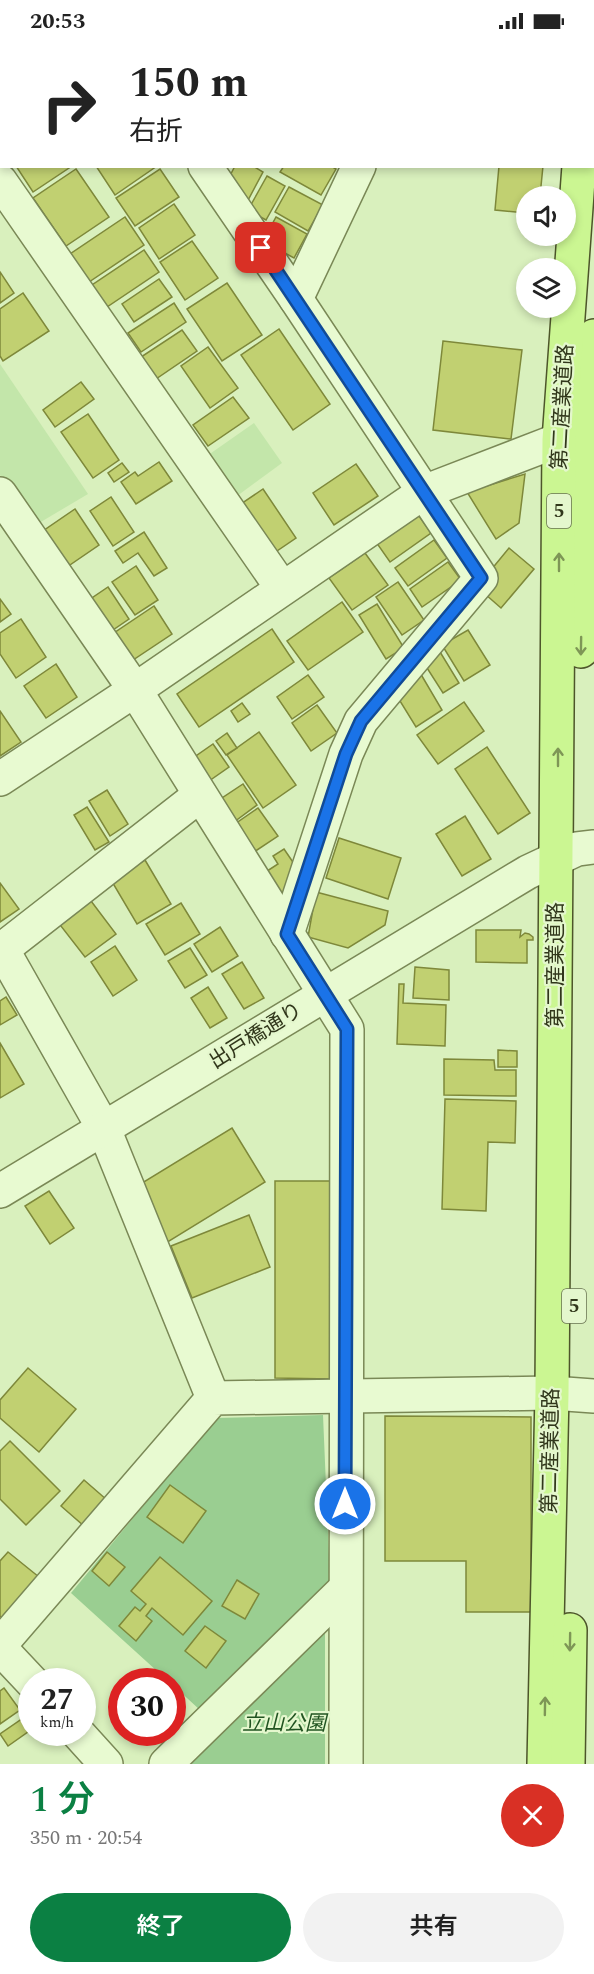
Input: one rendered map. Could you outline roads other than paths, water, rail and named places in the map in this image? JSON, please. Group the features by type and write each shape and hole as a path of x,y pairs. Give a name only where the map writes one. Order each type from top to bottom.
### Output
{"main road":[{"name":"第二産業道路","path":"576,851 559,440 579,168"},
{"name":"第二産業道路","path":"550,1763 573,1394 576,851 584,493 594,336"}],"street":[{"path":"296,299 358,168"},
{"path":"213,171 481,578 361,721 346,754 287,934"},
{"path":"0,181 282,588"},
{"path":"0,779 135,690 424,492 559,440 591,411"},
{"path":"0,494 135,690 347,1029 346,1764"},
{"path":"200,795 1,950 104,1129 213,1398"},
{"name":"出戸橋通り","path":"0,1191 528,872 576,851"},
{"path":"20,1668 0,1646 213,1398 573,1394"},
{"path":"166,1764 345,1589"},
{"path":"90,1746 106,1764"}],"park label":[{"name":"立山公園","path":"284,1724"}]}
